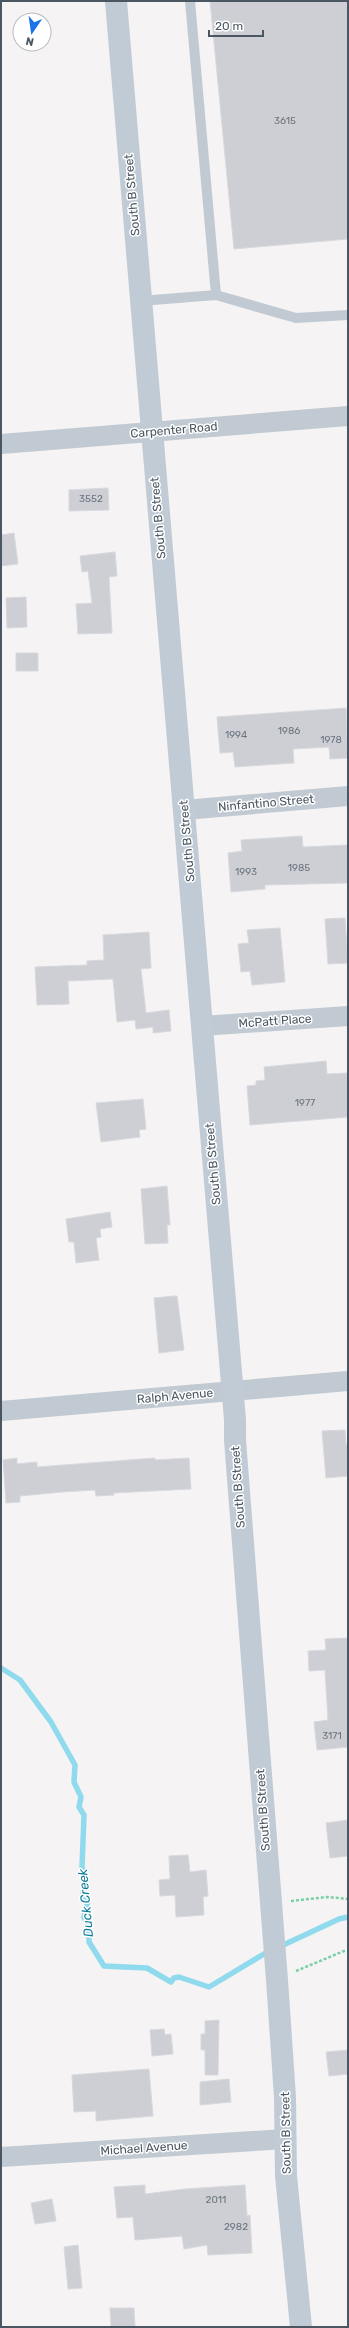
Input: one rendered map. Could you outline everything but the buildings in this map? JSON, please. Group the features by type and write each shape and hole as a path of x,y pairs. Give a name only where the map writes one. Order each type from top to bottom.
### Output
{"street":[{"name":"South B Street","path":"116,1 232,1392 271,1914 277,1975 286,2139 286,2176 302,2327"},
{"name":"Carpenter Road","path":"1,444 348,416"},
{"name":"Ninfantino Street","path":"184,810 348,796"},
{"name":"McPatt Place","path":"202,1026 348,1016"},
{"name":"Ralph Avenue","path":"1,1411 348,1381"},
{"name":"Michael Avenue","path":"1,2157 286,2139"}],"lane":[{"path":"190,1 216,295"},
{"path":"140,301 216,295 296,318 348,315"}],"path":[{"path":"271,1914 315,1898 348,1899"},
{"path":"277,1975 348,1951"}],"waterway":[{"name":"Duck Creek","path":"1,1668 20,1680 51,1722 75,1765 74,1782 81,1797 79,1807 84,1815 82,1867 86,1880 83,1893 88,1901 84,1917 89,1927 89,1942 104,1966 147,1968 171,1982 174,1978 179,1977 209,1987 269,1951"},
{"name":"Duck Creek","path":"279,1947 339,1919 348,1917"}]}
